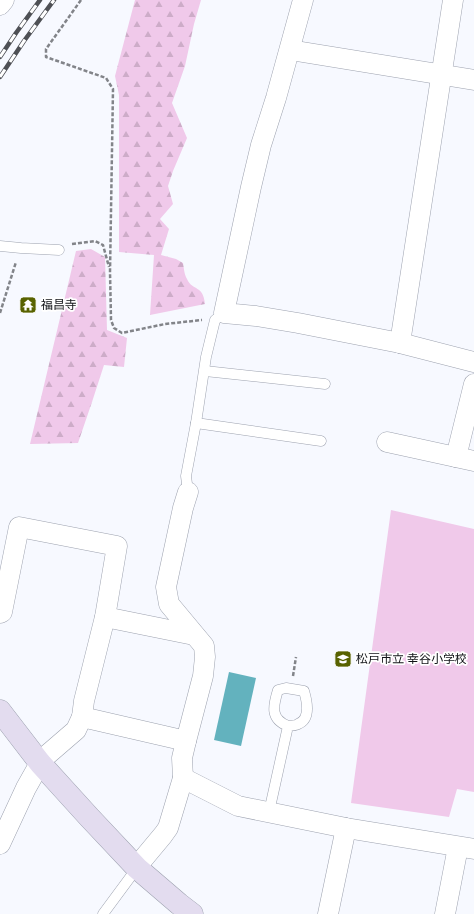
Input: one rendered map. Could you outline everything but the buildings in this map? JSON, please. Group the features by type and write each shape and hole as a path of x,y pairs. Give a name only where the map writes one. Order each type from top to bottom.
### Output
{"street":[{"path":"0,5 4,0"},
{"path":"303,0 290,50 261,145 219,317 256,316 298,323 400,343 474,362"},
{"path":"400,343 453,0"},
{"path":"290,50 474,80"},
{"path":"387,442 465,459 474,384"},
{"path":"137,868 168,828 183,778 182,758 203,676 205,658 204,646 169,604 166,587 183,508 188,492"},
{"path":"0,613 2,612 19,527 117,546 105,617 84,701 82,716 76,730 47,755 40,764 26,788 0,844"},
{"path":"105,617 194,635"},
{"path":"0,711 40,764 137,868 192,914"},
{"path":"82,716 186,741"},
{"path":"183,778 238,806 346,828 466,848 445,914"},
{"path":"328,914 346,828"}],"lane":[{"path":"0,246 59,250"},
{"path":"188,492 186,476 206,357 219,317"},
{"path":"204,371 325,384"},
{"path":"196,423 321,441"},
{"path":"269,812 288,726"},
{"path":"103,914 137,868"}],"path":[{"path":"82,0 46,49 46,57 106,78 113,89 110,272 111,320 114,328 122,333 165,324 219,317"},
{"path":"59,250 64,249 69,245 95,241 103,245 110,272"},
{"path":"0,314 21,248"}],"green space":[{"path":"135,0 201,0 185,66 172,103 187,138 168,186 173,204 160,219 169,229 161,255 176,259 183,263 189,283 202,293 205,304 150,315 154,255 119,252 119,95 115,76"},
{"path":"91,249 105,257 107,330 127,338 124,367 104,365 78,443 30,444 76,251"},
{"path":"391,510 474,529 474,792 457,789 449,817 351,803"}],"water":[{"path":"229,672 256,678 241,746 214,740"}],"railway":[{"path":"0,57 40,0"},
{"path":"0,77 54,0"}],"place":[{"name":"福昌寺","path":"28,305"},
{"name":"松戸市立 幸谷小学校","path":"343,659"}]}
